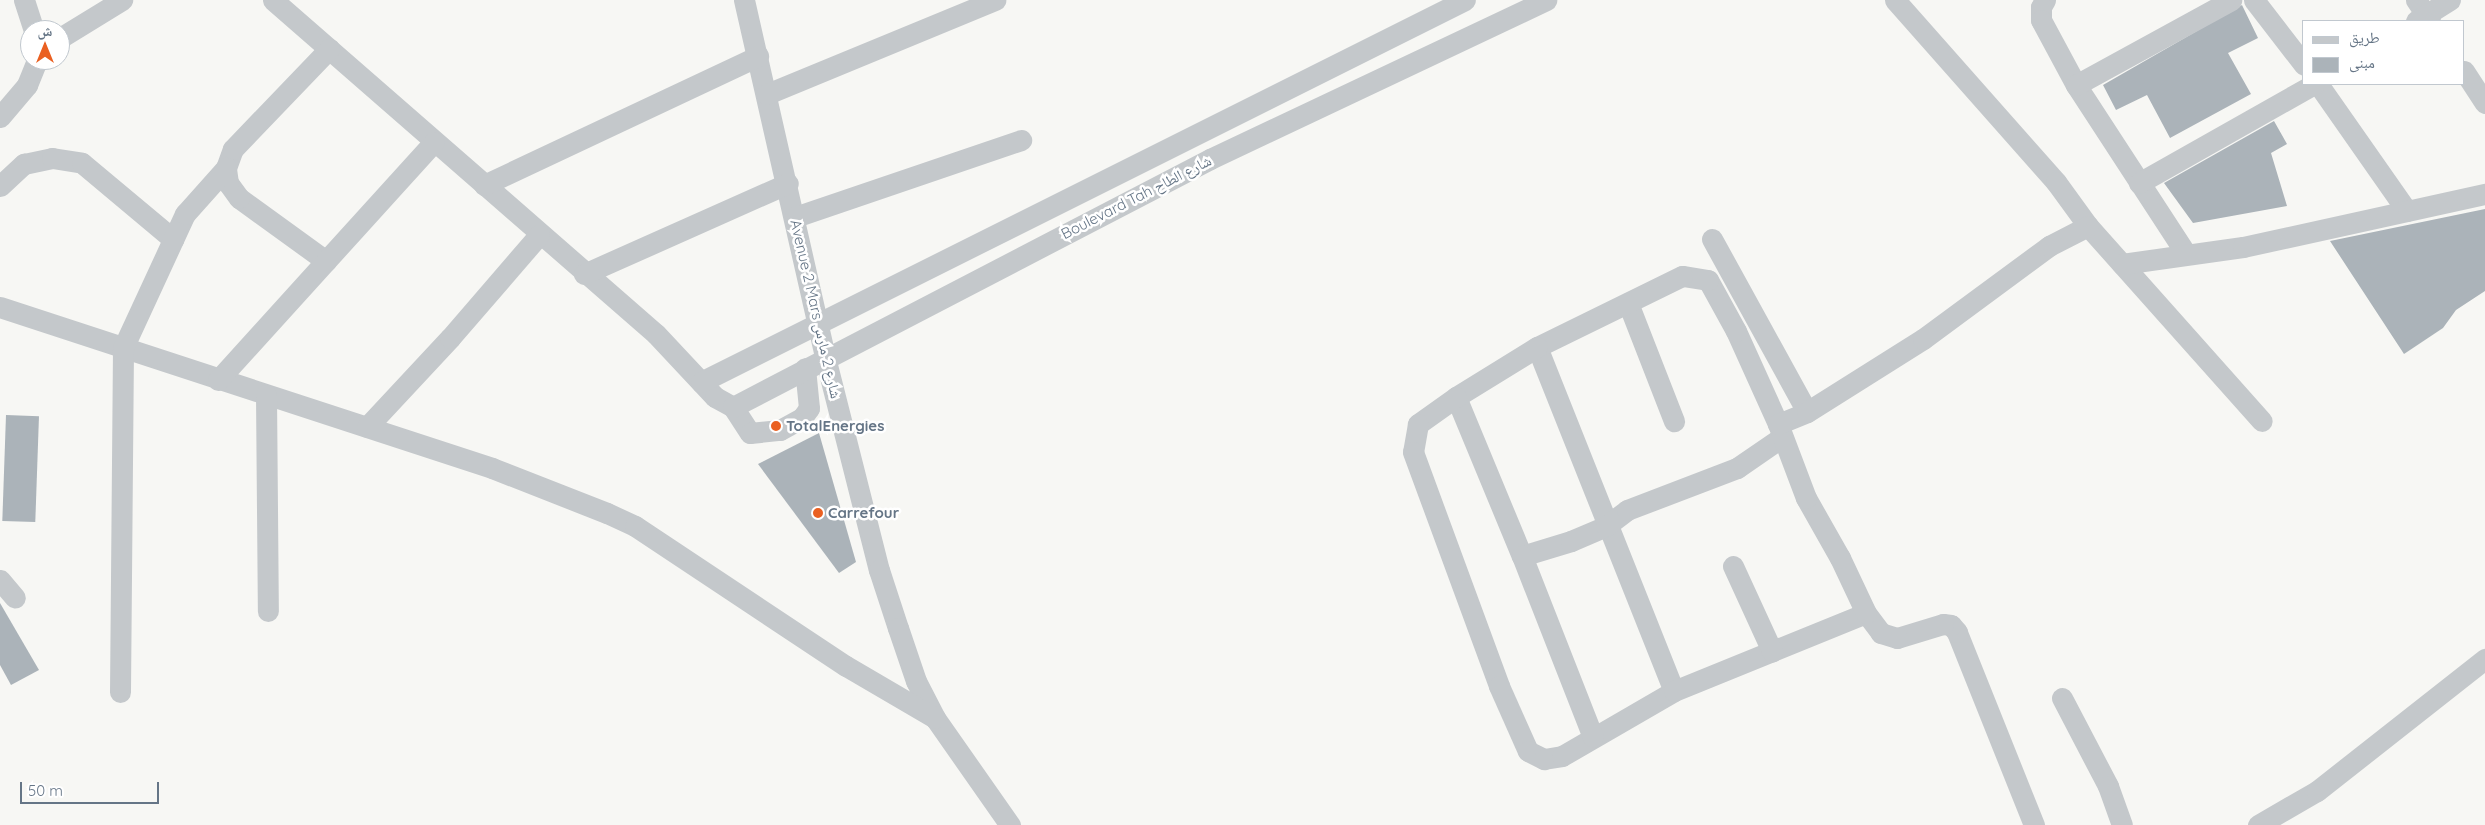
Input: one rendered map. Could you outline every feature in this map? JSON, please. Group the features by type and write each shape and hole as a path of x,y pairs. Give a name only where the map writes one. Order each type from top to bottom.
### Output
{"street":[{"path":"24,0 31,20"},
{"path":"70,32 122,0"},
{"path":"273,0 539,235 656,334 715,397 733,407 750,434 780,430 802,418 809,408 805,368"},
{"name":"Avenue 2 Mars شارع 2 مارس","path":"744,0 788,183 825,357 879,570 916,681 935,718 1010,825"},
{"path":"767,94 995,0"},
{"name":"Boulevard Tah شارع الطاح","path":"701,382 1465,0"},
{"name":"Boulevard Tah شارع الطاح","path":"733,407 825,357 1210,158 1546,0"},
{"path":"1896,0 2056,182 2088,226 2262,421"},
{"path":"2045,0 2041,7 2042,20 2076,85 2185,252"},
{"path":"2076,85 2231,0"},
{"path":"2254,0 2302,62"},
{"path":"2422,14 2450,0"},
{"path":"120,692 123,348 184,214 226,168 233,149 329,49"},
{"path":"484,185 758,56"},
{"path":"0,118 28,85 33,70"},
{"path":"2465,73 2485,103"},
{"path":"2139,183 2314,85"},
{"path":"2317,85 2407,211"},
{"path":"794,217 1021,140"},
{"path":"218,380 434,142"},
{"path":"0,186 24,164 52,158 82,163 173,239"},
{"path":"226,168 228,183 239,198 326,261"},
{"path":"584,274 788,183"},
{"path":"2122,264 2185,252 2243,247 2485,194"},
{"path":"1522,556 1606,526 1627,510 1737,468 1780,430 1923,339 2049,246 2088,226"},
{"path":"367,427 450,338 539,235"},
{"path":"1712,240 1807,412"},
{"path":"1866,613 1674,691 1562,756 1544,759 1528,751 1500,686 1413,452 1418,424 1456,397 1537,347 1682,276 1708,280 1736,331 1780,430 1806,498 1840,558 1866,613 1888,638 1943,624 1954,628 2034,825"},
{"path":"1628,302 1674,421"},
{"path":"0,307 218,380 492,468 635,526 846,666 935,718"},
{"path":"1537,347 1606,526 1674,691"},
{"path":"266,395 268,611"},
{"path":"1456,397 1522,556 1593,737"},
{"path":"1732,566 1772,651"},
{"path":"0,580 14,598"},
{"path":"2258,825 2317,791 2485,660"},
{"path":"2062,698 2108,786 2122,825"}],"building":[{"path":"2242,5 2258,38 2228,53 2251,94 2170,138 2147,95 2116,110 2103,85"},
{"path":"2274,121 2287,144 2271,153 2287,206 2193,223 2164,183"},
{"path":"2485,209 2485,291 2456,310 2443,328 2404,354 2330,241"},
{"path":"6,415 39,416 35,522 2,521"},
{"name":"Carrefour","path":"819,433 856,562 839,573 758,464"},
{"path":"0,603 39,670 11,685 0,665"}],"place":[{"name":"TotalEnergies","path":"776,426"},
{"name":"Carrefour","path":"818,513"}]}
